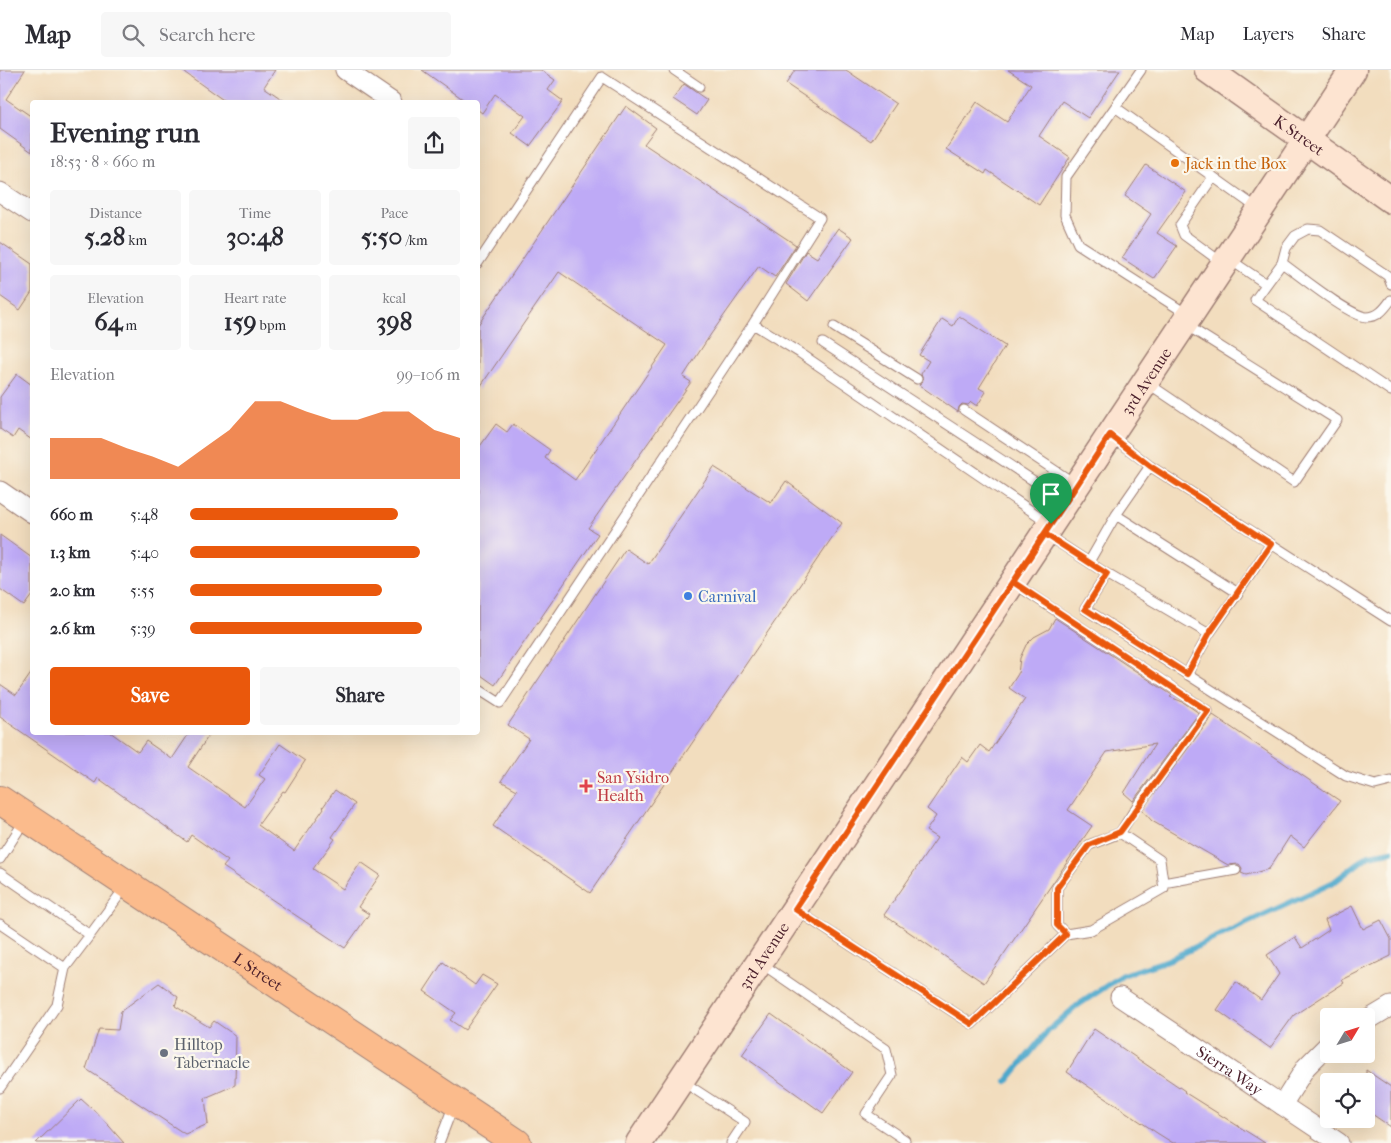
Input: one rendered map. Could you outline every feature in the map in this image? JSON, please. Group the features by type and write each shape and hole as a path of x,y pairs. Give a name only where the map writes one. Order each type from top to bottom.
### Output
{"main road":[{"name":"K Street","path":"1208,70 1391,200"},
{"name":"3rd Avenue","path":"639,1143 1353,70"},
{"name":"L Street","path":"0,800 517,1143"}],"street":[{"path":"345,70 389,100"},
{"path":"0,192 30,212"},
{"path":"0,491 30,512"},
{"name":"Sierra Way","path":"1120,997 1340,1143"},
{"path":"1375,1016 1391,1006"},
{"path":"1282,1105 1306,1068 1320,1053"}],"lane":[{"path":"674,70 699,87"},
{"path":"1141,70 1066,177 1065,215 1078,244 1337,420 1294,482 1146,382"},
{"path":"480,260 602,77 820,218 753,324 500,703 480,690"},
{"path":"1115,107 1260,210"},
{"path":"1213,177 1180,225 1184,236 1266,284"},
{"path":"1391,284 1388,276 1320,230 1308,229 1295,236 1286,248 1282,263 1255,300 1391,391"},
{"path":"1282,263 1352,312 1368,317 1383,312 1391,300"},
{"path":"753,324 800,354 1048,529 1089,562 1209,634"},
{"path":"834,327 917,379"},
{"path":"823,343 1072,494"},
{"path":"964,410 1072,494"},
{"path":"1110,435 1150,466 1391,621"},
{"path":"1089,562 1116,515 1150,466"},
{"path":"1116,515 1238,593"},
{"path":"1187,674 1209,634 1271,544"},
{"path":"1107,574 1085,609 1346,776 1375,785 1391,781"},
{"path":"1013,582 1208,711 1120,832 1089,845 1057,888 1057,925 1066,934"},
{"path":"0,859 26,817"},
{"path":"795,909 972,1024 1066,934 1090,930 1164,888 1160,860 1120,832"},
{"path":"1163,883 1236,870"},
{"path":"0,873 90,935"},
{"path":"0,1088 57,1005 65,968 127,884"},
{"path":"0,924 65,968"},
{"path":"759,962 886,1049 892,1075 866,1114 905,1140"},
{"path":"681,1080 745,1122 731,1143"},
{"path":"439,1143 455,1102"}],"building":[{"path":"0,70 25,70 6,99 30,116 30,151 0,129"},
{"path":"181,70 275,70 264,87 283,100 223,100"},
{"path":"422,70 541,70 555,80 548,90 563,101 530,146 512,133 525,116 495,94 482,113 480,112 480,100 464,100"},
{"path":"795,70 846,70 896,104 871,141 786,84"},
{"path":"1008,70 1120,70 1088,118 1062,101 1039,136 1070,157 1039,205 987,170 985,174 946,149 977,102 1007,122 1031,85"},
{"path":"684,84 707,100 697,115 673,99"},
{"path":"626,106 656,128 644,144 796,245 775,277 759,266 711,334 683,377 691,382 588,528 598,534 495,685 480,674 480,446 496,424 507,432 513,424 550,450 545,458 575,480 667,345 559,272 480,387 480,322"},
{"path":"1146,165 1186,192 1157,233 1177,246 1154,279 1122,258 1151,214 1125,196"},
{"path":"838,228 853,238 808,301 786,284 806,251 817,258"},
{"path":"0,242 30,263 30,295 20,310 0,296"},
{"path":"959,316 1005,346 979,388 986,392 977,406 971,402 968,405 962,404 958,412 919,385 923,380 921,374 929,361 919,355 942,319 953,326"},
{"path":"17,374 30,384 30,439 18,430 13,438 0,429 0,397"},
{"path":"714,467 771,503 786,481 842,523 590,893 493,826 517,790 501,781 529,739 508,725 624,551 626,549 648,564"},
{"path":"0,535 30,557 30,598 24,606 0,589"},
{"path":"1055,618 1172,695 1170,697 1183,702 1199,713 1133,801 1124,793 1155,744 1107,752 1068,810 1092,826 984,983 884,915 937,838 926,831 936,816 927,809 962,757 968,762 980,745 989,752 1025,699 1009,688 1018,674 1020,658 1026,645 1034,637 1049,629"},
{"path":"30,675 30,735 114,735 138,752 146,741 172,759 188,735 209,735 188,767 245,807 265,779 259,775 280,744 305,761 285,792 283,791 258,825 294,851 335,790 355,804 332,837 335,839 313,869 343,889 361,862 380,875 358,907 369,914 345,948 223,867 228,861 191,835 187,842 98,778 95,783 0,717 0,684 16,695"},
{"path":"1213,715 1340,801 1304,847 1290,836 1269,869 1246,875 1241,873 1242,868 1239,864 1228,865 1152,821 1142,810"},
{"path":"1352,906 1363,929 1381,920 1391,939 1391,956 1342,980 1344,983 1294,1015 1270,1048 1217,1010 1236,982 1261,1000 1279,974 1267,955 1295,937 1302,948 1329,930 1325,920"},
{"path":"443,962 475,985 482,975 497,984 465,1030 450,1020 456,1013 424,991"},
{"name":"Hilltop Tabernacle","path":"159,983 178,997 175,1006 209,1027 214,1021 236,1036 235,1085 205,1098 208,1124 185,1134 86,1069 99,1029 118,1030 121,1011"},
{"path":"771,1014 852,1072 823,1113 742,1055"},
{"path":"1094,1029 1184,1092 1265,1143 1173,1143 1157,1133 1067,1072"},
{"path":"1375,1076 1391,1087 1391,1127 1375,1116"},
{"path":"81,1099 102,1118 124,1143 36,1143"}],"waterway":[{"path":"1007,1081 1048,1031 1078,1005 1123,975 1168,960 1334,882 1369,855 1391,851"}],"place":[{"name":"Jack in the Box","path":"1175,163"},
{"name":"Carnival","path":"688,596"},
{"name":"San Ysidro Health","path":"586,786"},
{"name":"Hilltop Tabernacle","path":"164,1053"}],"route":[{"path":"1110,435 1150,466 1271,544 1209,634 1187,674 1085,609 1107,574 1045,534 1013,582 1208,711 1120,832 1089,845 1057,888 1057,925 1066,934 972,1024 795,909 1051,524 1110,435"}]}
